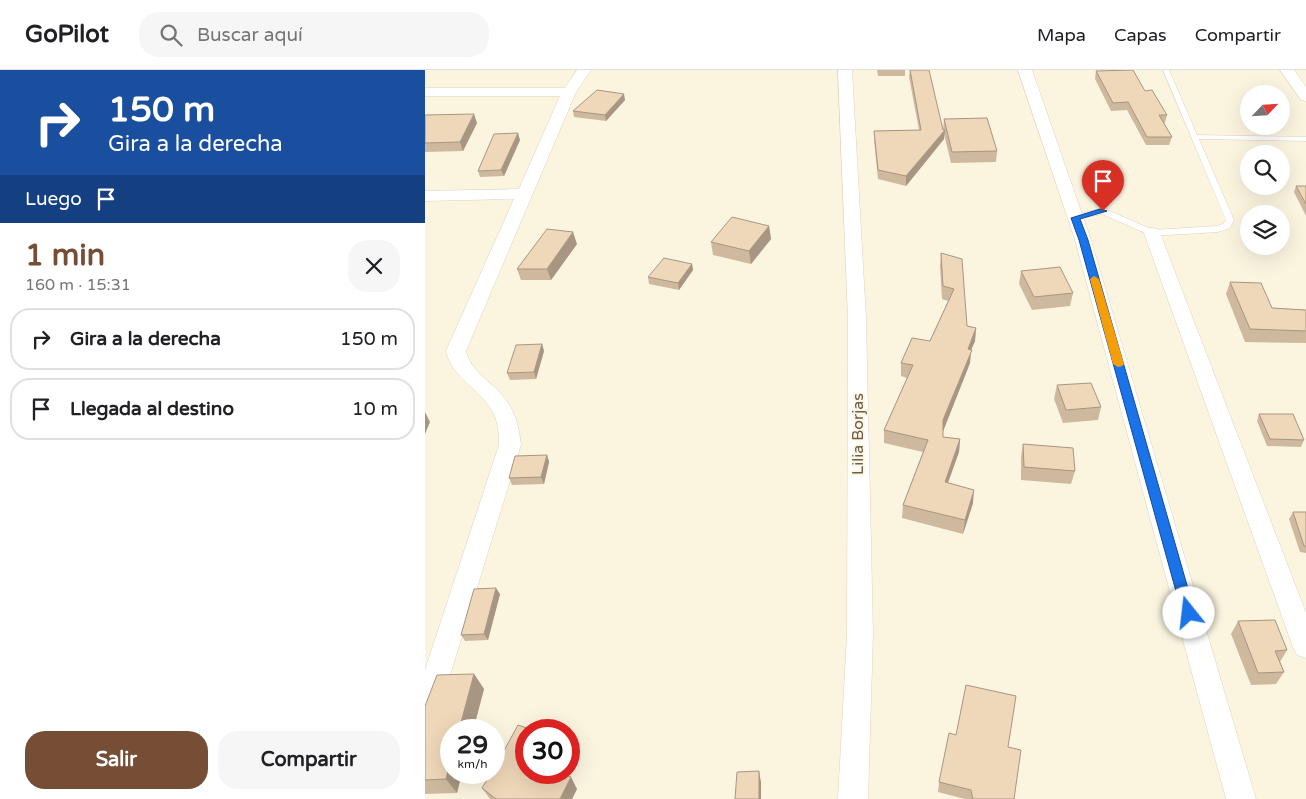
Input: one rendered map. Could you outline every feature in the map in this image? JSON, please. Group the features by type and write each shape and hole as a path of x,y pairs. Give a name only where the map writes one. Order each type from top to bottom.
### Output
{"street":[{"path":"425,711 510,444 510,426 504,408 463,368 458,361 456,350 569,92 585,70"},
{"name":"Lilia Borjas","path":"845,70 857,319 860,634 853,799"},
{"path":"1025,70 1083,240 1241,799"},
{"path":"1287,70 1306,97"},
{"path":"425,92 569,92"},
{"path":"425,196 525,194"},
{"path":"1152,232 1306,647"}],"lane":[{"path":"1075,218 1103,211 1152,232 1218,229 1227,226 1230,220 1166,70"},
{"path":"1195,137 1306,139"}],"building":[{"path":"910,70 929,70 943,130 945,130 906,176 878,170 874,131 921,130"},
{"path":"1133,70 1145,91 1152,90 1167,115 1159,115 1172,137 1147,137 1128,102 1113,103 1096,71"},
{"path":"597,90 624,94 605,115 573,111"},
{"path":"474,114 460,142 425,143 425,115"},
{"path":"987,118 997,151 952,152 944,119"},
{"path":"518,133 501,170 478,171 494,134"},
{"path":"1296,186 1306,186 1306,204"},
{"path":"732,217 769,226 749,251 711,242"},
{"path":"547,229 573,232 547,269 517,269"},
{"path":"941,253 962,259 967,326 976,328 968,349 972,350 943,420 943,437 960,439 945,482 974,490 965,520 903,505 928,440 884,430 913,365 901,363 912,338 930,341 954,289 943,286"},
{"path":"664,258 692,264 678,283 648,277"},
{"path":"1060,267 1073,293 1034,297 1021,271"},
{"path":"1230,282 1261,283 1272,308 1306,310 1306,331 1250,329"},
{"path":"542,344 534,372 507,373 516,345"},
{"path":"1091,383 1101,407 1066,410 1057,385"},
{"path":"1259,414 1293,414 1304,440 1270,439"},
{"path":"1023,444 1073,448 1075,471 1024,467"},
{"path":"547,455 541,477 509,478 515,456"},
{"path":"1293,512 1306,512 1306,546 1304,546"},
{"path":"496,588 484,634 461,635 474,589"},
{"path":"1275,620 1287,650 1275,651 1284,672 1258,673 1238,621"},
{"path":"474,674 462,719 440,719 440,779 425,780 425,706 437,675"},
{"path":"966,685 1016,696 1008,747 1021,750 1014,799 973,799 971,790 939,782 949,733 956,735"},
{"path":"515,730 515,784 568,784 560,799 496,799 482,788 484,784 505,784 505,749"},
{"path":"759,771 759,799 735,799 737,772"}],"slow traffic":[{"path":"1094,279 1118,364"}],"route":[{"path":"1103,211 1075,218 1083,240 1189,613"}]}
